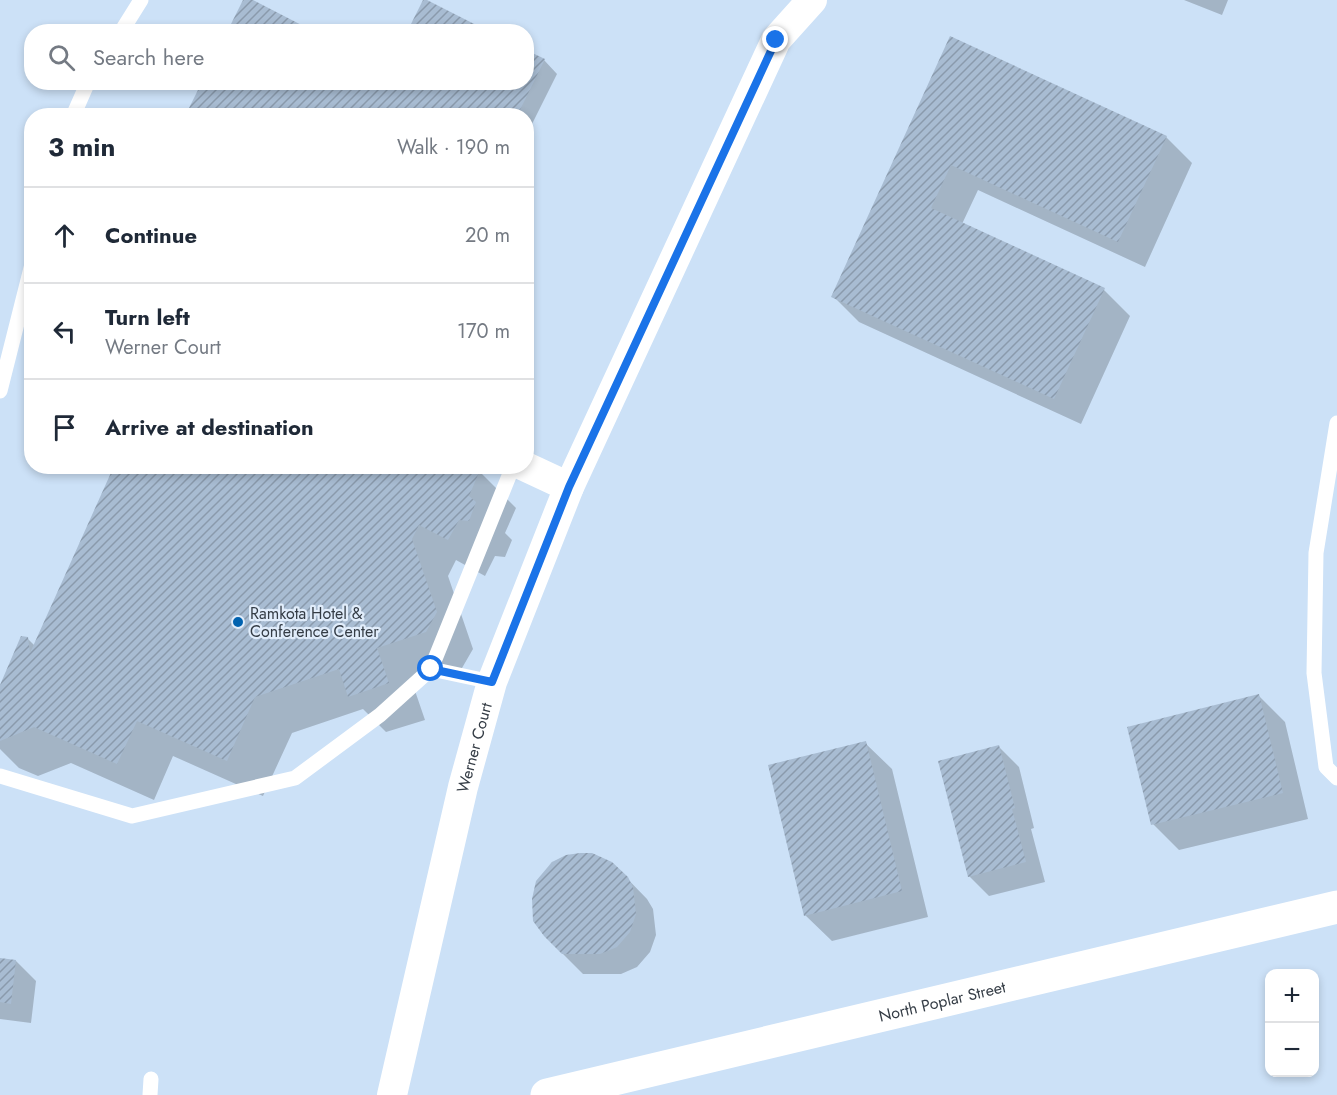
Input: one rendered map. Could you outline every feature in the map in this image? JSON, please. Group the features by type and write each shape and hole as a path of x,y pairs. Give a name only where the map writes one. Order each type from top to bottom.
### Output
{"main road":[{"name":"North Poplar Street","path":"555,1094 1337,906"}],"street":[{"name":"Werner Court","path":"392,1095 463,787 492,682 569,487 776,40 812,0"},
{"path":"534,471 569,487"}],"lane":[{"path":"126,24 141,0"},
{"path":"77,108 84,90"},
{"path":"0,391 24,296"},
{"path":"1337,423 1316,553 1314,673 1326,767 1337,778"},
{"path":"0,776 132,816 295,778 380,715 431,669 510,474"},
{"path":"431,669 492,682"},
{"path":"150,1095 152,1079"}],"building":[{"path":"243,0 253,0 300,24 231,24"},
{"path":"423,0 427,0 474,24 411,24"},
{"path":"950,36 1167,136 1118,242 951,165 931,208 1105,288 1054,399 831,297"},
{"path":"534,54 545,59 534,81"},
{"path":"198,90 530,90 521,108 189,108"},
{"name":"Ramkota Hotel & Conference Center","path":"110,474 478,474 469,496 476,502 469,521 459,520 448,540 419,525 412,539 437,612 426,632 377,648 389,683 348,697 339,669 255,697 227,761 137,721 117,764 34,727 0,741 0,685 21,636 28,637 30,653"},
{"path":"1259,694 1283,793 1151,825 1127,727"},
{"path":"866,741 902,891 804,916 768,765"},
{"path":"999,745 1026,862 968,877 938,761"},
{"path":"592,853 612,862 628,877 633,887 636,914 630,932 617,947 600,954 562,954 533,921 532,899 536,881 552,862 566,855"},
{"path":"0,958 16,960 11,1004 0,1002"}],"place":[{"name":"Ramkota Hotel & Conference Center","path":"238,622"}],"route":[{"path":"431,669 492,682 569,487 776,40"}]}
